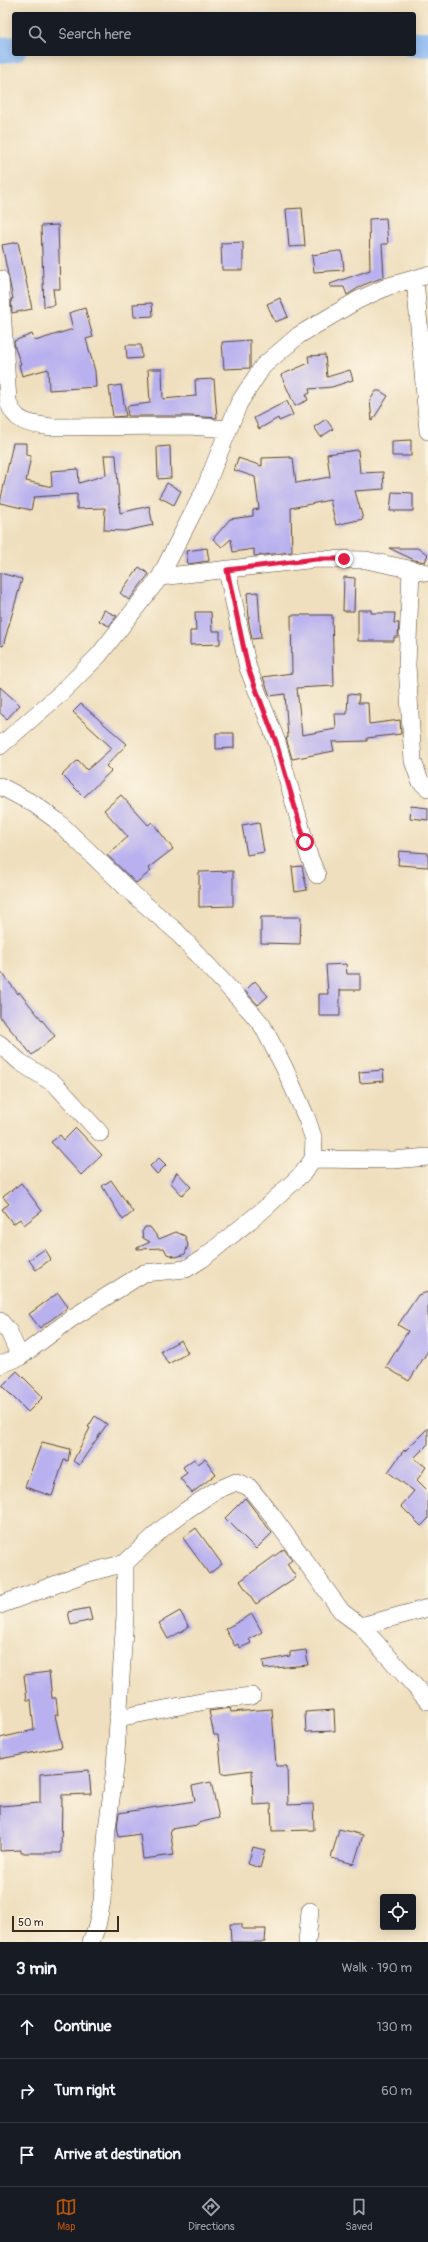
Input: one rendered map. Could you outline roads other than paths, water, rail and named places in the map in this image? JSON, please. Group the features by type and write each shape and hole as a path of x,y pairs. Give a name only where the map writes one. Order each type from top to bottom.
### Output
{"street":[{"path":"0,746 60,694 99,655 160,577 204,491 239,403 263,366 277,352 299,335 358,300 389,286 422,277 428,431"},
{"path":"0,279 8,401 11,411 16,416 32,424 52,427 190,426 228,429"},
{"path":"160,577 316,559 366,560 428,573"},
{"path":"227,570 248,668 276,742 307,849 317,875"},
{"path":"411,570 407,665 413,761 420,781 428,788"},
{"path":"0,786 34,804 56,820 134,895 176,931 252,1013 262,1025 284,1067 312,1131 314,1140 313,1159 303,1173 263,1210 202,1258 186,1269 144,1273 72,1318 20,1357 0,1365"},
{"path":"0,1044 20,1062 56,1085 100,1134"},
{"path":"313,1159 393,1160 428,1157"},
{"path":"0,1321 9,1332 20,1357"},
{"path":"0,1605 84,1574 125,1564 163,1528 184,1511 215,1492 236,1482 249,1488 271,1514 342,1612 361,1626 428,1701"},
{"path":"91,1942 97,1926 102,1901 107,1829 116,1768 125,1616 125,1564"},
{"path":"361,1626 428,1608"},
{"path":"118,1718 206,1701 252,1696"},
{"path":"307,1942 310,1911"}],"waterway":[{"path":"416,44 428,44"},
{"path":"0,50 12,49"}]}
